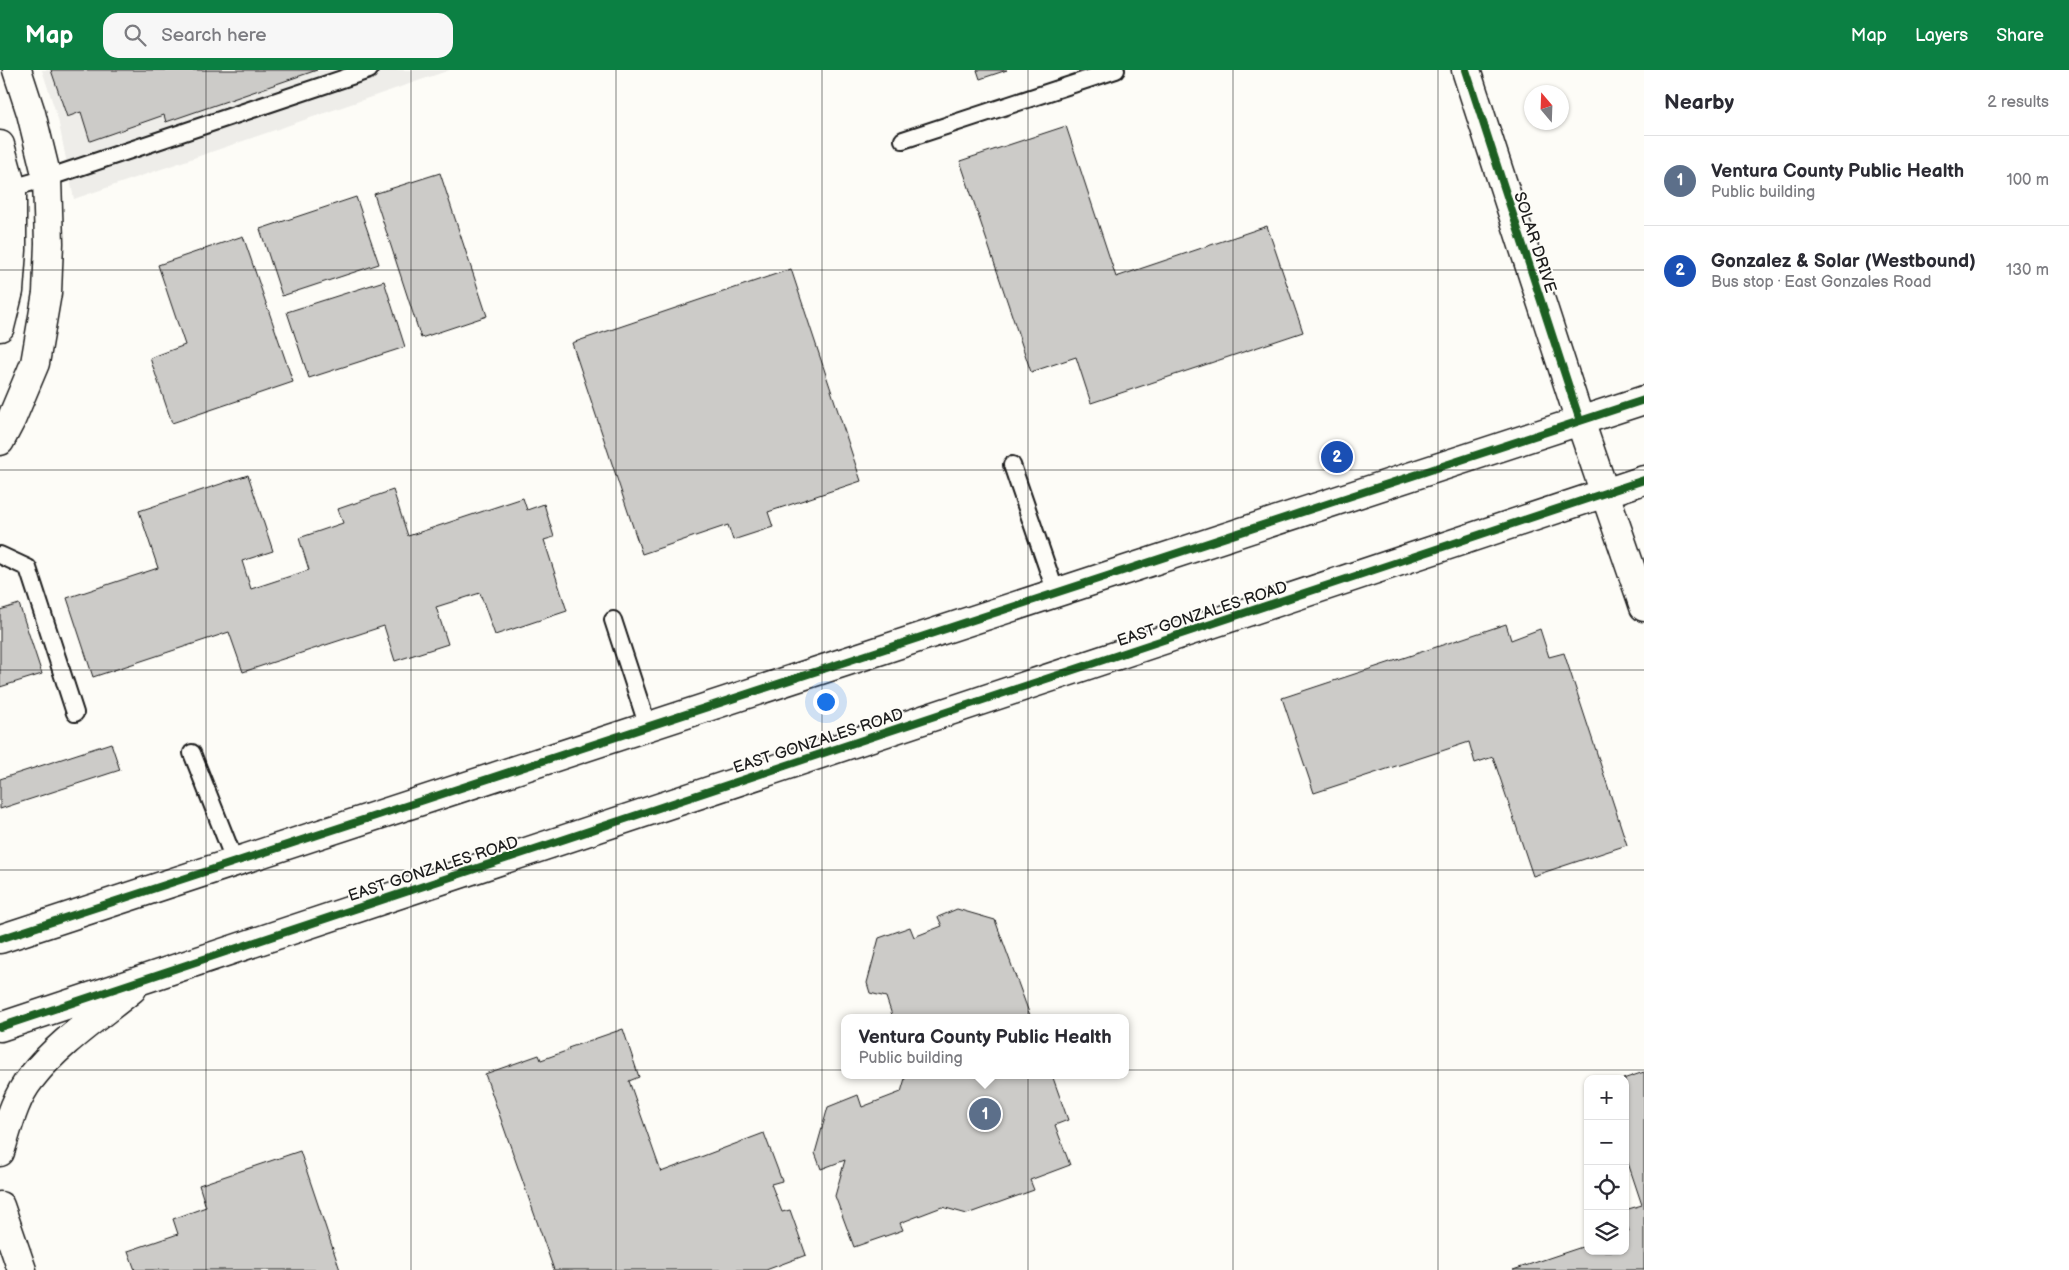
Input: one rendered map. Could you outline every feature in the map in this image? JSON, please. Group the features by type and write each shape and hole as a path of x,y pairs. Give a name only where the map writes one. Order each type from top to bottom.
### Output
{"main road":[{"path":"0,440 12,420 35,363 47,293 49,243 47,178 32,113 17,70"},
{"name":"SOLAR DRIVE","path":"1466,70 1580,422 1644,607"},
{"path":"0,145 12,188 12,250 9,291 0,327"},
{"path":"0,939 1644,400"},
{"name":"EAST GONZALES ROAD","path":"0,1027 1644,480"},
{"path":"0,1152 14,1108 30,1078 56,1051 143,979"},
{"path":"0,1206 13,1262"}],"lane":[{"path":"12,188 369,70"},
{"path":"904,140 1116,70"},
{"path":"1012,465 1056,593"},
{"path":"0,555 28,568 75,713"},
{"path":"613,620 648,727"},
{"path":"192,753 235,862"}],"shaded area":[{"path":"42,70 450,70 74,199 58,119"}],"building":[{"path":"51,70 317,70 166,122 164,115 90,141 81,112 67,117"},
{"path":"977,70 1007,70 980,79"},
{"path":"1066,126 1116,277 1267,226 1303,332 1091,403 1076,357 1031,372 960,161"},
{"path":"440,173 487,316 421,338 374,194"},
{"path":"356,197 379,264 282,296 260,229"},
{"path":"243,236 293,382 172,423 150,358 185,345 158,265"},
{"path":"791,269 861,481 768,512 773,527 733,540 728,525 642,554 572,343"},
{"path":"384,281 405,347 309,378 287,312"},
{"path":"248,475 273,551 242,561 251,589 309,570 299,538 343,523 338,509 393,490 408,536 523,498 527,510 544,504 554,537 544,540 567,611 495,635 480,593 436,607 448,644 395,661 384,626 243,672 229,632 93,677 67,598 158,568 139,511"},
{"path":"19,604 42,674 0,687 0,610"},
{"path":"1506,624 1511,640 1540,629 1549,657 1564,653 1627,845 1533,876 1493,757 1475,763 1469,742 1314,793 1282,698"},
{"path":"111,743 120,770 0,809 0,779"},
{"path":"957,909 995,920 1030,1014 892,1014 886,997 870,993 867,983 879,938 910,927 914,937 942,926 938,917"},
{"path":"623,1029 639,1077 629,1081 661,1172 764,1133 782,1181 771,1184 782,1212 790,1210 806,1255 766,1270 554,1270 485,1074 539,1055 541,1060 569,1050 568,1048"},
{"path":"1644,1072 1644,1270 1513,1270 1584,1246 1584,1255 1629,1255 1629,1209 1642,1205 1629,1166 1629,1077"},
{"path":"905,1079 1053,1079 1068,1120 1055,1125 1070,1165 1030,1180 1034,1190 967,1214 942,1207 900,1223 903,1230 854,1247 835,1196 845,1160 821,1169 815,1153 828,1107 858,1095 862,1107 901,1092"},
{"path":"300,1151 340,1270 135,1270 128,1251 178,1234 173,1219 206,1207 199,1185"}],"cycle path":[{"path":"1466,70 1580,421"},
{"path":"0,939 1644,400"},
{"path":"0,1027 1644,480"}],"place":[{"name":"Gonzalez & Solar (Westbound)","path":"1337,457"},
{"name":"Ventura County Public Health","path":"985,1114"}]}
